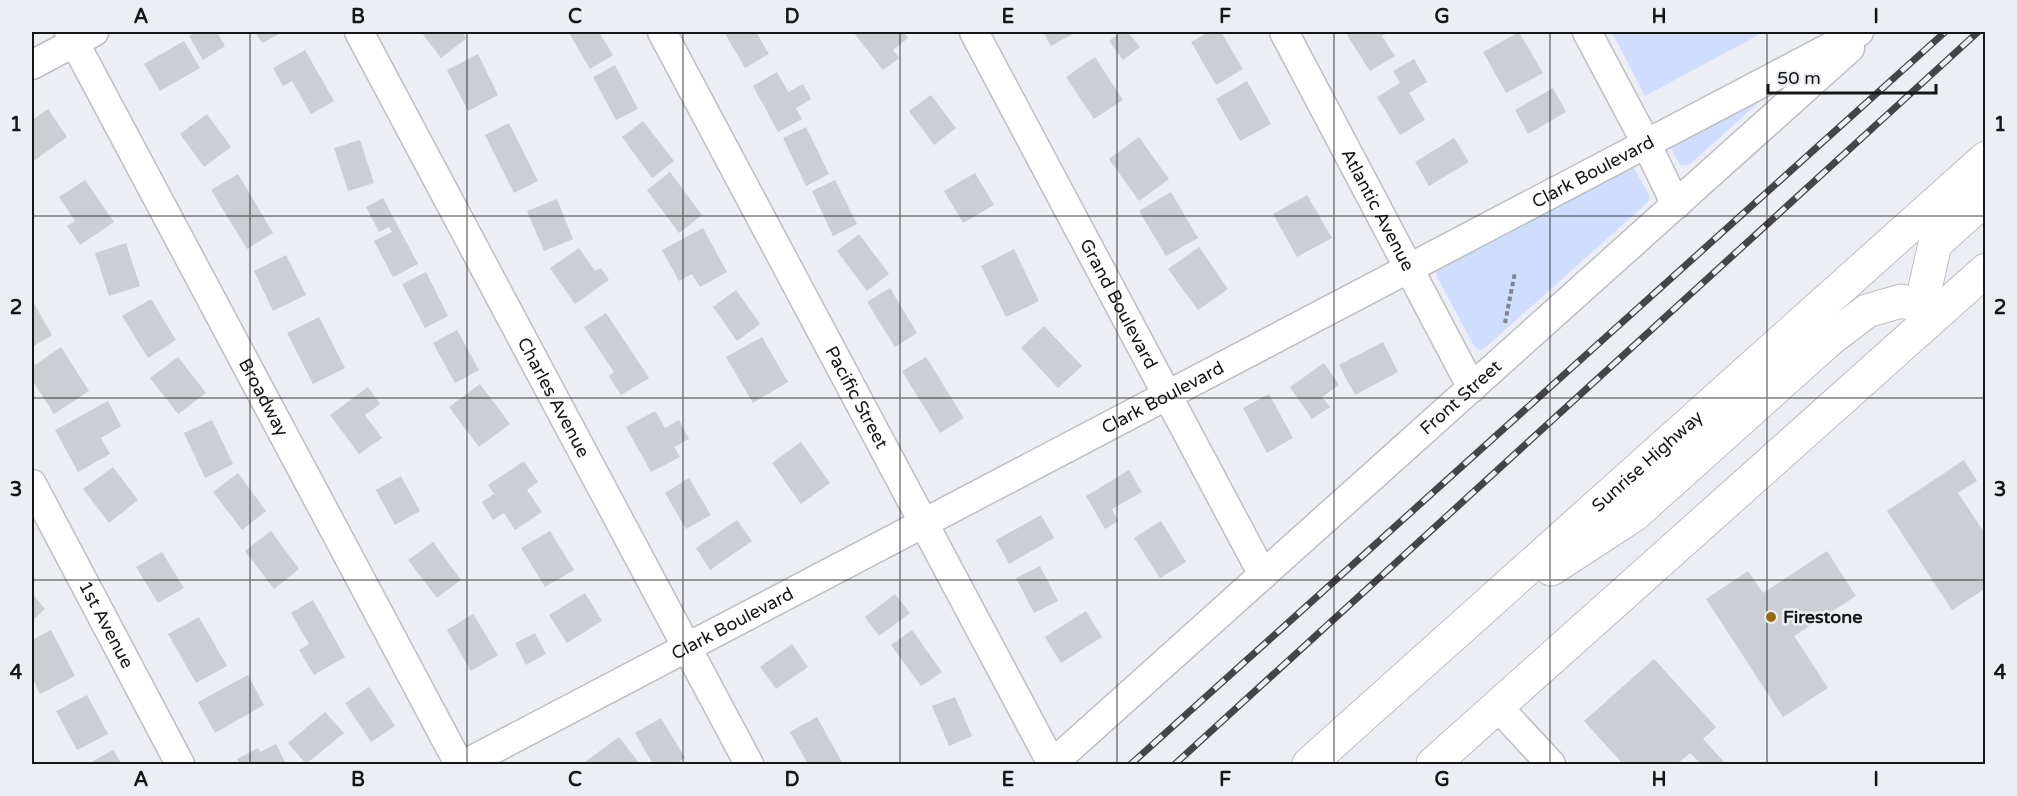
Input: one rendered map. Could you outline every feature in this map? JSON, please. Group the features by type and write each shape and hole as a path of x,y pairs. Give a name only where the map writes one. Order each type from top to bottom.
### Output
{"highway":[{"name":"Sunrise Highway","path":"1309,765 1986,158"},
{"path":"1926,312 1935,244 1986,198"},
{"path":"1433,765 1926,312 1986,270"},
{"path":"1468,622 1634,515 1829,340 1868,311 1901,301 1926,312"}],"street":[{"name":"Charles Avenue","path":"359,32 749,765"},
{"name":"Pacific Street","path":"662,32 1052,764"},
{"name":"Grand Boulevard","path":"974,32 1263,575"},
{"name":"Atlantic Avenue","path":"1284,32 1472,388"},
{"path":"1587,32 1676,205"},
{"name":"Clark Boulevard","path":"465,765 1859,32"},
{"name":"Front Street","path":"1052,764 1869,32"},
{"path":"32,65 79,35"},
{"name":"Broadway","path":"79,35 459,765"},
{"name":"1st Avenue","path":"32,484 180,765"},
{"path":"1497,706 1551,765"}],"path":[{"path":"1505,323 1515,272"}],"shaded area":[{"path":"1612,32 1764,32 1645,96"},
{"path":"1769,93 1690,164 1680,165 1670,146"},
{"path":"1626,167 1634,168 1650,197 1648,202 1485,348 1479,350 1474,346 1438,279 1436,272 1438,267"}],"building":[{"path":"196,32 217,32 225,46 203,60 189,36"},
{"path":"255,32 283,32 262,43"},
{"path":"421,32 462,32 467,38 441,58"},
{"path":"599,32 613,55 590,69 569,33"},
{"path":"724,32 756,32 769,54 745,68"},
{"path":"853,32 903,32 908,38 893,50 899,58 883,70"},
{"path":"1043,32 1076,32 1051,46"},
{"path":"1121,32 1128,32 1140,47 1123,60 1109,41"},
{"path":"1209,32 1221,32 1243,69 1216,85 1191,42"},
{"path":"1352,32 1389,32 1382,36 1395,56 1370,71 1347,35"},
{"path":"1519,32 1543,73 1506,93 1483,52"},
{"path":"184,41 200,68 160,91 144,64"},
{"path":"305,50 334,101 311,114 292,81 283,86 273,68"},
{"path":"478,54 498,95 468,111 447,70"},
{"path":"1095,57 1123,100 1094,119 1066,77"},
{"path":"1414,59 1427,82 1409,93 1425,120 1400,135 1377,97 1400,83 1393,71"},
{"path":"615,65 638,109 616,120 593,77"},
{"path":"777,72 788,92 803,84 811,99 796,108 802,119 778,132 753,86"},
{"path":"1247,81 1271,124 1240,141 1216,99"},
{"path":"1553,88 1566,112 1528,134 1515,110"},
{"path":"931,95 956,128 934,145 909,111"},
{"path":"48,109 67,137 32,162 32,120"},
{"path":"207,114 231,147 204,167 180,134"},
{"path":"643,121 674,161 652,178 622,137"},
{"path":"509,123 538,181 514,193 485,135"},
{"path":"806,127 829,174 806,186 783,138"},
{"path":"1139,137 1169,179 1139,201 1109,159"},
{"path":"1454,138 1469,162 1429,186 1415,162"},
{"path":"360,140 374,183 348,191 334,148"},
{"path":"670,172 702,215 679,233 647,190"},
{"path":"975,173 994,205 963,223 944,191"},
{"path":"238,174 273,233 247,249 211,190"},
{"path":"85,180 114,222 80,245 67,226 75,221 59,197"},
{"path":"835,180 857,224 833,236 812,191"},
{"path":"1171,192 1198,238 1166,256 1139,211"},
{"path":"1307,195 1332,238 1297,257 1273,214"},
{"path":"383,198 418,264 393,277 374,241 392,232 389,227 379,232 366,207"},
{"path":"557,199 573,239 544,251 527,211"},
{"path":"703,228 727,272 700,287 692,274 679,281 662,250"},
{"path":"859,234 889,274 867,291 837,251"},
{"path":"126,243 140,286 109,296 95,253"},
{"path":"1199,247 1228,289 1198,310 1168,269"},
{"path":"579,248 595,271 601,268 609,280 575,304 550,268"},
{"path":"1014,249 1039,301 1006,317 981,266"},
{"path":"286,255 306,295 273,311 254,271"},
{"path":"426,272 448,316 425,328 402,284"},
{"path":"890,288 917,333 895,347 867,302"},
{"path":"736,290 760,324 737,341 713,307"},
{"path":"151,299 176,340 148,358 122,316"},
{"path":"32,300 52,335 32,347"},
{"path":"606,313 649,378 621,395 609,376 614,372 584,327"},
{"path":"319,317 345,368 313,384 287,333"},
{"path":"1044,326 1082,366 1058,388 1021,348"},
{"path":"457,330 479,370 455,383 433,343"},
{"path":"762,337 788,382 753,403 726,357"},
{"path":"1383,342 1398,372 1355,395 1339,365"},
{"path":"61,347 89,391 54,414 32,380 32,367"},
{"path":"178,357 206,393 178,414 150,378"},
{"path":"926,357 964,418 940,433 902,371"},
{"path":"1324,363 1339,385 1322,397 1330,407 1312,419 1290,387"},
{"path":"480,384 510,424 479,447 449,407"},
{"path":"368,387 380,404 365,415 382,438 359,454 330,415"},
{"path":"1269,394 1293,438 1267,453 1243,408"},
{"path":"108,401 121,426 101,438 110,454 78,472 55,430"},
{"path":"655,411 665,428 679,420 689,439 674,447 680,457 651,472 626,427"},
{"path":"212,420 233,464 205,478 184,433"},
{"path":"801,442 830,483 801,504 772,463"},
{"path":"1964,460 1977,481 1958,493 1986,535 1986,588 1952,610 1887,511"},
{"path":"524,461 538,482 527,490 542,512 515,530 504,513 493,520 482,502 494,494 488,485"},
{"path":"113,467 138,500 109,523 83,489"},
{"path":"1129,470 1142,492 1112,509 1118,521 1105,529 1086,496"},
{"path":"238,473 266,511 242,530 213,492"},
{"path":"401,476 420,511 395,525 376,490"},
{"path":"689,478 711,515 686,529 665,493"},
{"path":"1041,515 1054,538 1009,564 996,540"},
{"path":"737,520 752,541 710,570 696,548"},
{"path":"1161,521 1186,562 1160,578 1134,538"},
{"path":"271,531 299,569 274,589 245,551"},
{"path":"550,531 574,570 545,587 521,548"},
{"path":"433,542 461,580 437,598 408,560"},
{"name":"Firestone","path":"1827,551 1856,596 1794,636 1828,688 1783,717 1706,599 1748,571 1763,593"},
{"path":"162,552 184,588 158,603 136,567"},
{"path":"1040,566 1058,601 1034,613 1016,578"},
{"path":"32,593 45,609 32,621"},
{"path":"585,593 602,621 567,643 549,615"},
{"path":"895,594 910,613 879,636 865,617"},
{"path":"313,600 345,657 314,675 299,650 309,644 291,613"},
{"path":"1086,611 1102,637 1061,663 1045,637"},
{"path":"473,614 498,655 471,671 447,630"},
{"path":"199,617 227,666 196,683 168,634"},
{"path":"51,630 75,676 40,694 32,677 32,640"},
{"path":"912,630 942,672 921,686 891,645"},
{"path":"535,633 546,654 526,665 515,643"},
{"path":"792,644 808,667 776,689 760,667"},
{"path":"1654,659 1716,727 1703,739 1726,764 1701,764 1690,753 1677,764 1623,764 1584,721"},
{"path":"248,675 264,705 215,733 198,702"},
{"path":"369,687 395,726 371,742 345,703"},
{"path":"87,695 108,734 77,750 56,711"},
{"path":"955,697 972,736 949,746 932,706"},
{"path":"325,712 344,733 306,764 288,743"},
{"path":"817,717 843,764 808,764 790,732"},
{"path":"661,718 685,758 675,764 653,764 635,733"},
{"path":"619,737 640,764 582,764"},
{"path":"276,744 286,764 240,764 237,759 258,748 260,752"},
{"path":"113,750 122,764 88,764"}],"railway":[{"path":"1131,764 1945,32"},
{"path":"1175,764 1978,32"}],"place":[{"name":"Firestone","path":"1771,617"}]}
